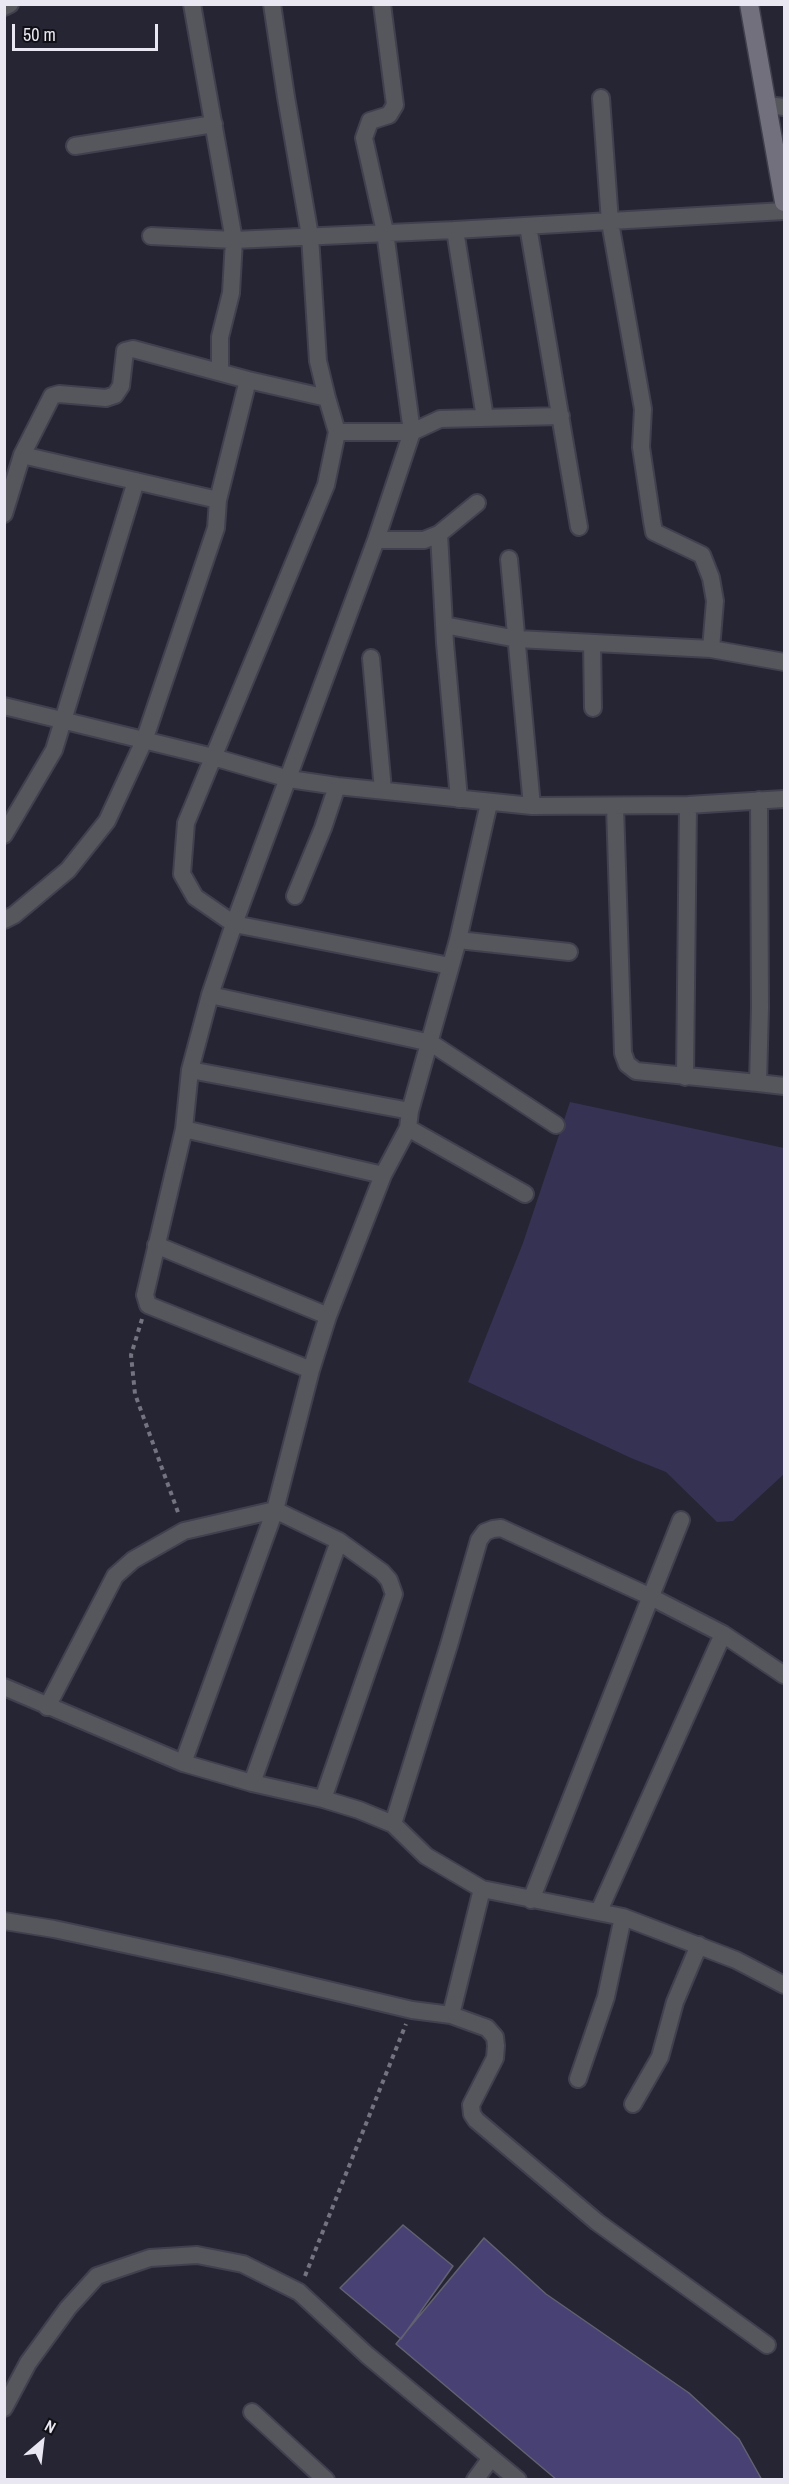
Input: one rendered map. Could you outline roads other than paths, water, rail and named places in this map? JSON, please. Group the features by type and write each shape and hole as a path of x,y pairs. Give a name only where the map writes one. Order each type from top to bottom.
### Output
{"main road":[{"path":"748,4 776,106 784,202"}],"street":[{"path":"4,7 10,4"},
{"path":"192,4 234,240 231,293 220,338 220,372"},
{"path":"272,4 310,236 318,361 336,432 326,485 186,823 182,874 195,897 234,924 450,966"},
{"path":"310,1370 148,1305 145,1295 184,1129 190,1070 210,995 376,540 412,432 385,232 364,138 370,121 389,115 395,105 382,4"},
{"path":"601,98 610,222 643,409 641,447 654,532 702,555 711,578 715,601 711,649"},
{"path":"75,146 214,124"},
{"path":"151,236 234,240 610,222 784,211"},
{"path":"528,226 579,526"},
{"path":"455,230 485,418"},
{"path":"4,514 22,455 52,396 59,394 106,398 115,395 121,386 122,358 125,351 133,349 248,380 327,398"},
{"path":"4,920 14,915 68,870 107,821 144,741 208,556 216,528 218,500 248,380"},
{"path":"336,432 412,432 440,419 561,416"},
{"path":"22,455 218,500"},
{"path":"4,836 54,750 136,481"},
{"path":"376,540 424,540 439,534 477,504"},
{"path":"439,534 444,625 459,799"},
{"path":"509,559 532,806"},
{"path":"444,625 517,639 711,649 784,662"},
{"path":"592,643 593,708"},
{"path":"370,658 383,790"},
{"path":"4,706 63,719 289,778 337,786 532,806 688,805 784,800"},
{"path":"295,896 323,828 337,786"},
{"path":"758,1083 759,800"},
{"path":"183,1763 275,1510 310,1370 328,1316 383,1175 409,1119 458,940 489,803"},
{"path":"685,1077 688,805"},
{"path":"615,806 623,1053 627,1064 636,1071 784,1086"},
{"path":"458,940 569,952"},
{"path":"210,995 431,1043 556,1125"},
{"path":"190,1070 409,1119 525,1194"},
{"path":"184,1129 383,1175"},
{"path":"156,1245 328,1316"},
{"path":"47,1707 115,1576 133,1560 184,1531 275,1510 339,1541 382,1572 389,1580 394,1594 323,1799"},
{"path":"531,1900 649,1596 681,1520"},
{"path":"393,1824 479,1540 486,1532 493,1529 501,1528 649,1596 723,1634 784,1675"},
{"path":"252,1783 339,1541"},
{"path":"599,1911 723,1634"},
{"path":"4,1688 183,1763 252,1783 323,1799 393,1824 426,1856 482,1889 623,1917 736,1960 784,1985"},
{"path":"451,2015 482,1889"},
{"path":"578,2079 606,1997 623,1917"},
{"path":"4,1921 54,1929 215,1963 412,2010 451,2015 487,2028 495,2037 495,2058 471,2104 472,2114 476,2120 597,2222 767,2345"},
{"path":"633,2104 660,2057 675,2002 699,1945"},
{"path":"4,2408 28,2363 68,2308 97,2276 150,2258 197,2256 243,2264 299,2292 367,2355 518,2480"},
{"path":"252,2412 326,2480"},
{"path":"475,2480 491,2458"}]}
